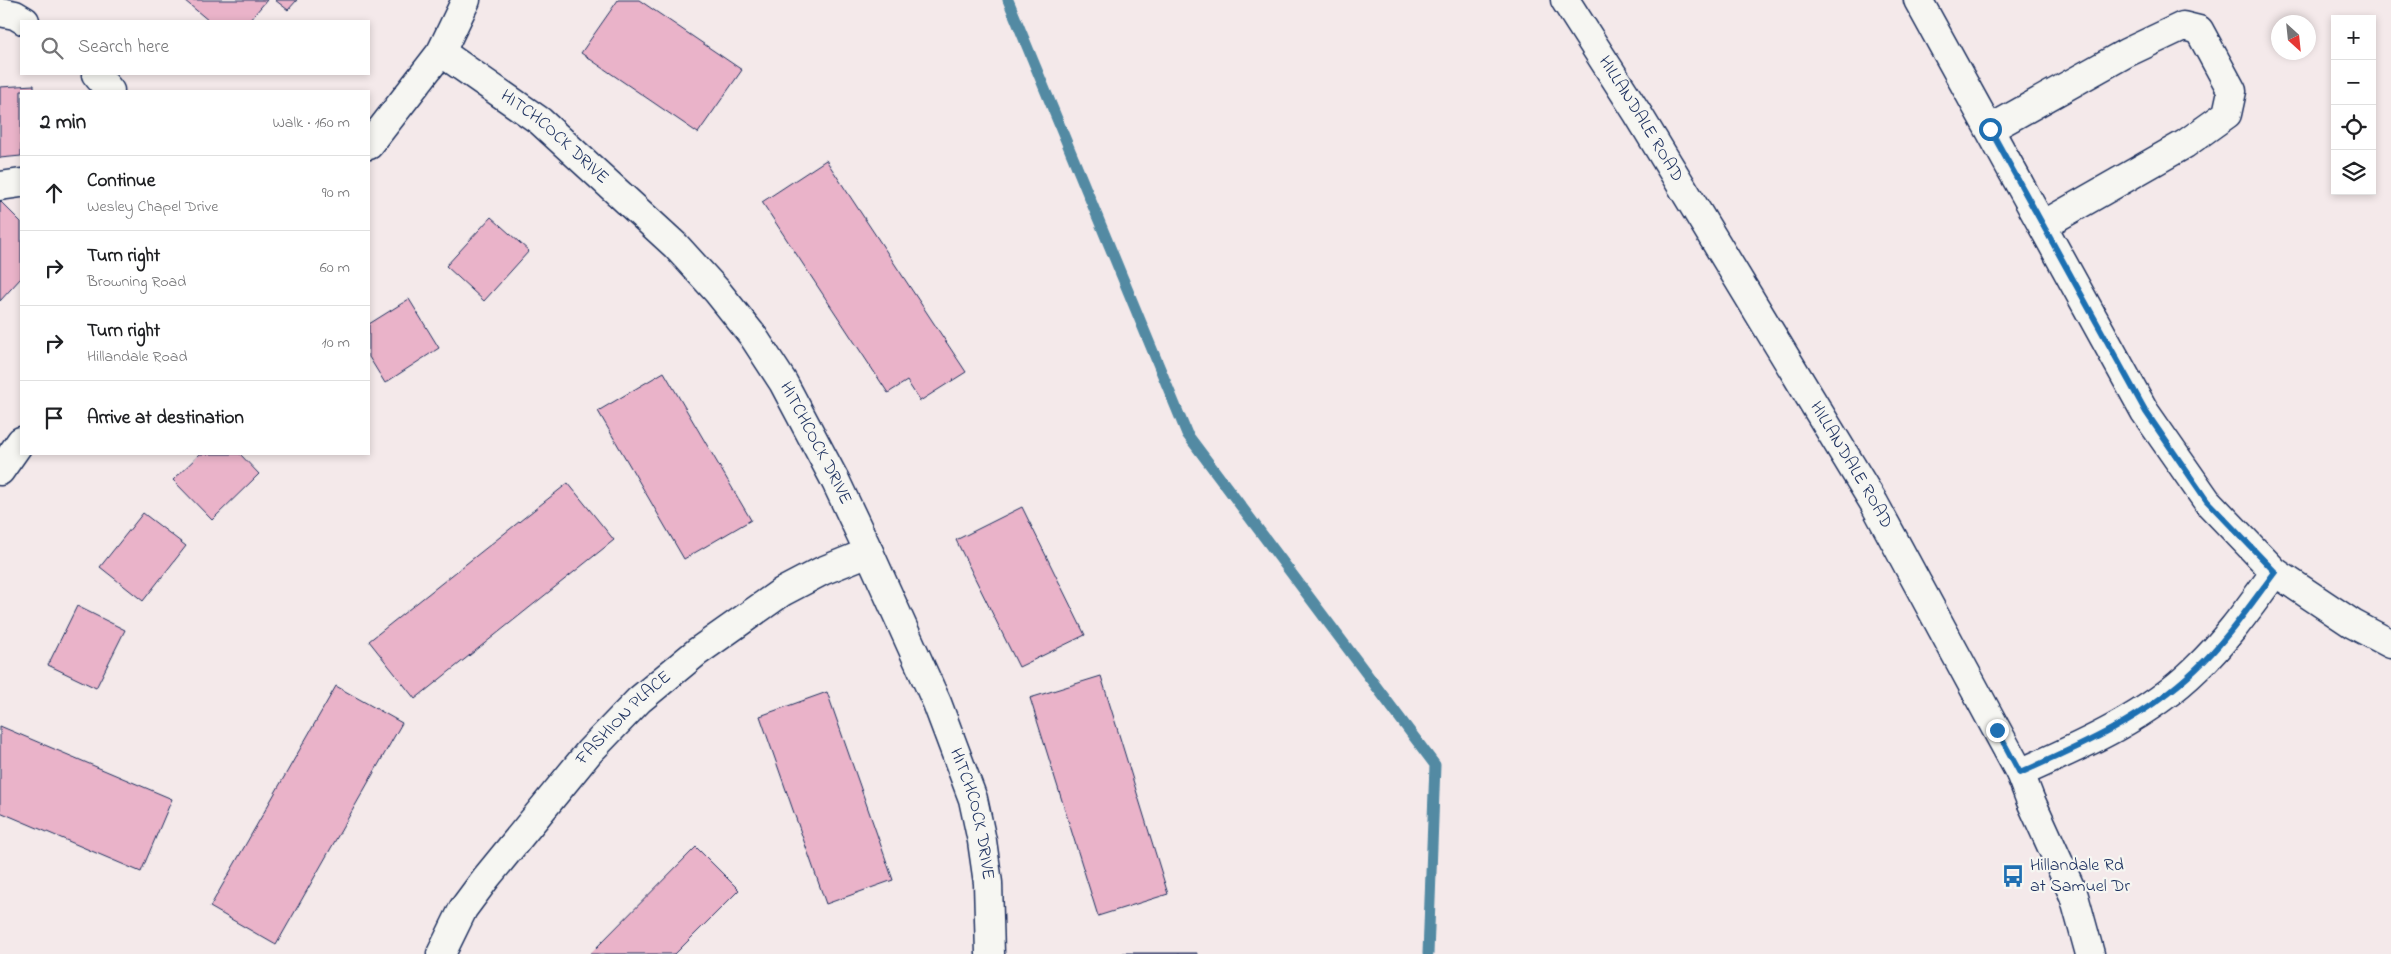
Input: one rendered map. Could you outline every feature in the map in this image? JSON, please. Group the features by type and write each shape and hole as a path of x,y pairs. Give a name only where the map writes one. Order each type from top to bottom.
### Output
{"street":[{"path":"370,144 441,52 466,0"},
{"name":"HILLANDALE ROAD","path":"1565,0 1638,114 1874,503 2020,773 2074,896 2090,954"},
{"path":"1918,0 2146,412 2207,501 2275,572 2354,624 2391,644"},
{"path":"0,12 15,15 23,20"},
{"path":"1990,129 2134,49 2183,26 2199,30 2232,90 2227,114 2185,144 2043,225"},
{"name":"HITCHCOCK DRIVE","path":"441,52 540,121 676,246 717,291 752,336 784,382 836,482 938,703 973,799 988,883 990,954"},
{"path":"97,75 109,90"},
{"path":"0,186 20,183"},
{"path":"0,471 20,441"},
{"name":"FASHION PLACE","path":"441,954 463,909 486,878 589,752 639,700 697,652 782,592 822,571 869,552"},
{"path":"2020,773 2105,735 2176,685 2196,669 2243,615 2275,572"}],"building":[{"path":"184,0 267,0 250,20 208,20"},
{"path":"275,0 297,0 288,10"},
{"path":"618,0 639,0 742,70 698,133 581,53"},
{"path":"34,85 34,90 20,90 20,156 0,158 0,87"},
{"path":"826,160 966,372 920,401 907,381 888,393 762,202"},
{"path":"0,201 20,221 20,279 0,301"},
{"path":"491,217 529,251 484,301 446,266"},
{"path":"409,299 439,348 385,383 370,359 370,323"},
{"path":"664,372 751,520 684,559 598,411"},
{"path":"199,455 241,455 259,474 212,520 173,480"},
{"path":"568,483 614,540 415,699 369,641"},
{"path":"1022,507 1085,635 1019,667 956,540"},
{"path":"143,513 186,546 143,601 100,567"},
{"path":"77,606 125,630 96,688 48,665"},
{"path":"1101,676 1168,894 1098,916 1030,698"},
{"path":"336,686 402,723 276,945 210,907"},
{"path":"827,692 893,880 826,904 760,716"},
{"path":"0,726 172,799 141,872 0,812"},
{"path":"696,847 739,890 675,954 590,954"},
{"path":"1197,953 1197,954 1123,954"}],"waterway":[{"path":"1008,0 1187,434 1435,765 1428,954"}],"place":[{"name":"Hillandale Rd at Samuel Dr","path":"2013,876"}],"route":[{"path":"1990,129 2146,412 2207,501 2275,572 2243,615 2196,669 2156,701 2105,735 2020,773 1997,730"}]}
